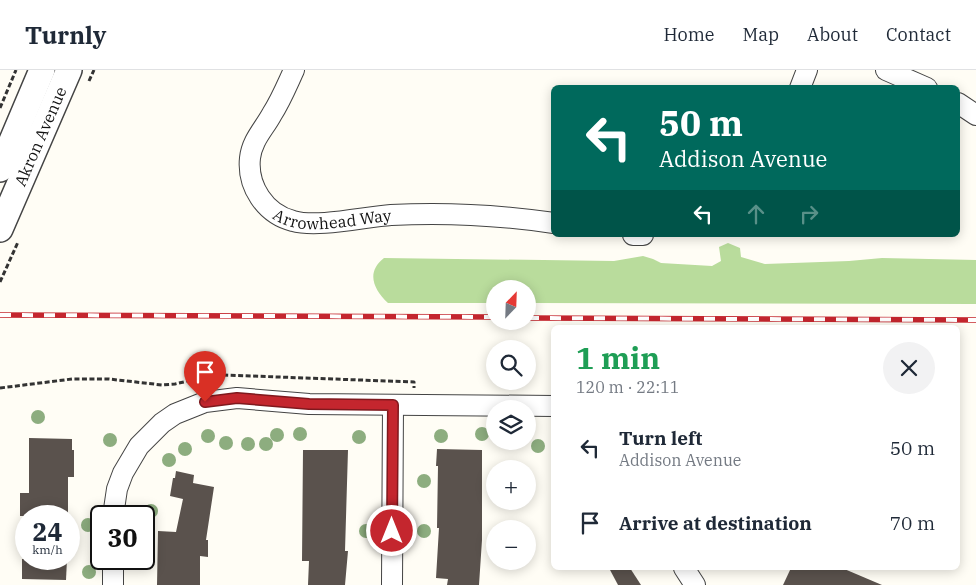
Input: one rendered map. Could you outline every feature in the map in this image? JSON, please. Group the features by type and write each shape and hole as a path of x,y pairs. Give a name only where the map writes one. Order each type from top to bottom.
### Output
{"street":[{"name":"Akron Avenue","path":"0,169 42,70"},
{"name":"Akron Avenue","path":"0,229 69,70"},
{"name":"Arrowhead Way","path":"294,70 272,115 257,137 250,165 253,184 262,200 284,218 302,223 456,213 551,223"},
{"path":"801,85 807,70"},
{"path":"886,70 920,85"},
{"path":"960,105 976,115"},
{"path":"115,505 117,488 123,473 139,446 162,423 190,407 213,400 237,398 309,404 551,406"},
{"path":"392,585 393,405"},
{"path":"113,570 113,585"},
{"path":"685,570 694,585"}],"path":[{"path":"0,108 16,70"},
{"path":"0,388 72,379 109,379 162,385 224,375 410,382"}],"green space":[{"path":"728,243 740,248 741,257 765,264 882,258 976,260 976,304 536,303 536,280 486,280 486,303 388,303 375,286 373,275 378,263 384,258 614,261 643,256 661,263 712,266 721,261 719,247"}],"building":[{"path":"29,438 72,439 74,477 68,477 68,505 20,505 20,493 29,493"},
{"path":"437,449 482,450 482,540 479,585 447,585 448,579 436,578 439,528 437,528"},
{"path":"303,450 348,450 345,551 348,551 345,585 308,585 309,561 302,561"},
{"path":"176,471 194,475 193,483 214,487 206,540 208,540 208,557 200,556 200,585 157,585 158,531 176,532 183,499 170,496"},
{"path":"22,570 66,570 66,580 22,579"},
{"path":"610,570 631,570 641,585 618,585"},
{"path":"790,570 847,570 882,585 783,585"}],"railway":[{"path":"0,315 486,317"},
{"path":"536,318 976,320"}],"route":[{"path":"205,402 237,398 309,404 393,405 392,531"}]}
